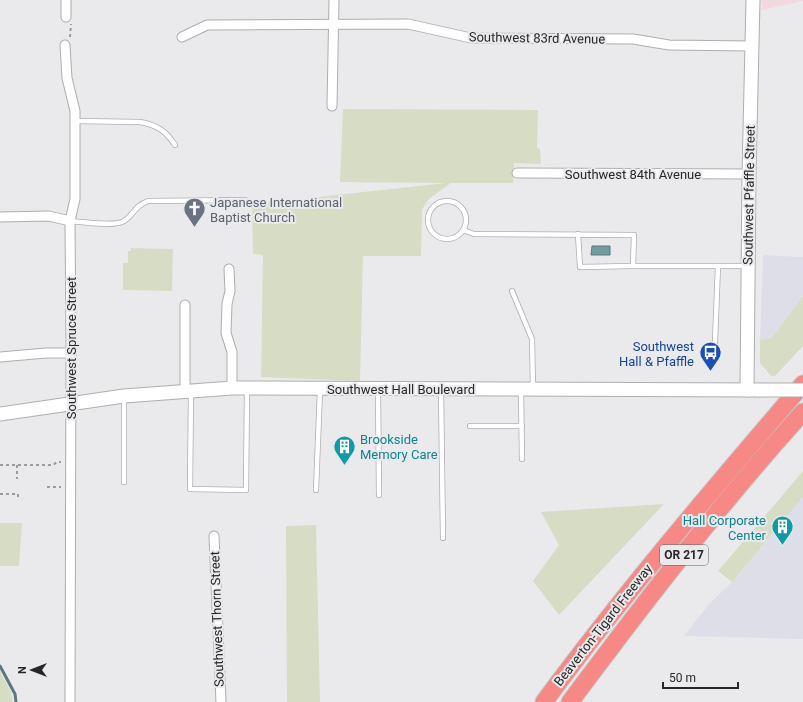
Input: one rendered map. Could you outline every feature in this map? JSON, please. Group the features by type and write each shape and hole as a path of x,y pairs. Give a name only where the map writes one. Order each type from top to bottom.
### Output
{"highway":[{"name":"Beaverton-Tigard Freeway","path":"544,702 632,588 699,505 803,384"},
{"name":"Beaverton-Tigard Freeway","path":"570,702 619,637 758,462 803,412"}],"main road":[{"name":"Southwest Pfaffle Street","path":"753,0 748,266 753,390"},
{"name":"Southwest Hall Boulevard","path":"0,414 124,396 232,388 803,390"}],"street":[{"path":"66,0 66,17"},
{"path":"332,106 334,0"},
{"name":"Southwest 83rd Avenue","path":"182,37 207,24 408,24 470,38 633,39 669,45 751,46"},
{"name":"Southwest Spruce Street","path":"65,45 67,78 74,106 75,121 75,200 70,221 70,702"},
{"name":"Southwest 84th Avenue","path":"517,173 749,174"},
{"path":"0,217 49,216 70,221"},
{"path":"229,269 230,291 227,304 226,333 232,352 232,388"},
{"path":"185,305 188,391"},
{"path":"0,357 46,353 71,353"},
{"name":"Southwest Thorn Street","path":"214,536 221,702"}],"lane":[{"path":"75,121 140,122 150,124 168,134 175,145"},
{"path":"70,221 89,223 116,223 124,221 140,204 148,201 245,200"},
{"path":"445,201 458,204 465,214 466,221 463,230 456,236 450,238 438,236 430,227 429,216 431,210 435,206 445,201"},
{"path":"463,230 474,234 634,235 634,266"},
{"path":"578,234 580,267 748,266"},
{"path":"715,342 718,266"},
{"path":"512,291 532,338 522,426 522,459"},
{"path":"188,391 190,490 246,490 247,388"},
{"path":"316,490 320,389"},
{"path":"378,389 379,495"},
{"path":"441,389 443,538"},
{"path":"124,396 124,482"},
{"path":"470,426 522,426"}],"path":[{"path":"65,45 69,40 71,32 71,24 66,17"},
{"path":"0,464 53,464 62,462"},
{"path":"17,464 17,479"},
{"path":"47,486 62,486"},
{"path":"0,494 18,494 18,499"}],"shaded area":[{"path":"762,0 803,0 803,1 762,10"},
{"path":"763,255 803,257 803,296 772,338 760,340"},
{"path":"803,497 803,639 684,636 709,604 732,582"}],"green space":[{"path":"343,109 538,110 537,148 540,149 541,164 514,163 513,183 451,183 434,195 427,201 422,210 421,256 363,256 360,381 261,377 263,255 253,254 252,203 446,183 340,182"},
{"path":"131,248 173,249 172,291 123,290 123,263 128,263 128,251 131,251"},
{"path":"803,296 803,346 775,376 771,376 760,363 760,340 772,338"},
{"path":"803,471 803,497 732,582 718,571"},
{"path":"664,504 559,615 533,581 559,545 541,512"},
{"path":"0,523 22,523 19,566 0,566"},
{"path":"316,525 320,702 287,702 286,526"},
{"path":"0,671 11,692 13,702 0,702"}],"water":[{"path":"592,246 610,246 610,255 591,255"}],"waterway":[{"path":"0,666 15,694 16,702"}],"place":[{"name":"Japanese International Baptist Church","path":"194,228"},
{"name":"Southwest Hall & Pfaffle","path":"710,372"},
{"name":"Brookside Memory Care","path":"345,466"},
{"name":"Hall Corporate Center","path":"782,546"}]}
